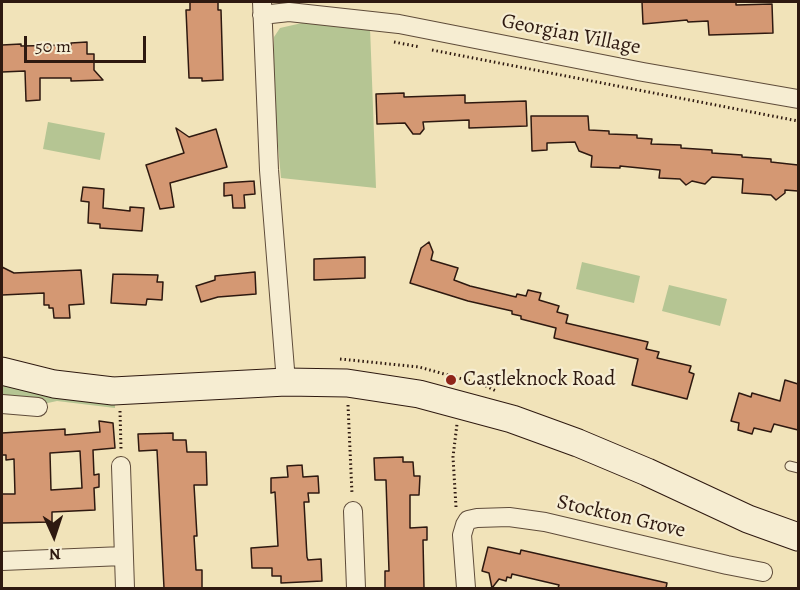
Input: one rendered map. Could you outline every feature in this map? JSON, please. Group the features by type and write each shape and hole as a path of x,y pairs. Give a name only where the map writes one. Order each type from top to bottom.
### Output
{"main road":[{"path":"2,371 54,384 112,391 286,382 347,383 419,394 512,419 578,443 748,519 798,537"}],"street":[{"name":"Georgian Village","path":"286,382 268,170 262,8 399,24 643,72 798,99"},
{"path":"2,404 38,407"},
{"path":"121,460 125,588"},
{"path":"353,511 356,588"},
{"name":"Stockton Grove","path":"468,520 509,517 545,522 727,566 763,572"},
{"path":"466,588 462,535 468,520"},
{"path":"2,561 123,556"}],"path":[{"path":"347,383 353,511"},
{"path":"112,391 120,412 121,460"},
{"path":"462,405 456,429 453,457 455,497 460,515 468,520"}],"green space":[{"path":"302,23 370,27 376,188 281,178 274,103 274,37 280,28"},
{"path":"48,122 105,133 100,160 43,149"},
{"path":"582,262 640,276 634,303 576,289"},
{"path":"669,285 727,299 720,326 662,311"},
{"path":"2,384 52,396 115,405 115,408 57,401 43,404 2,398"}],"building":[{"path":"190,2 218,2 218,10 221,10 223,80 202,81 202,78 189,78 186,10 190,10"},
{"path":"642,2 772,4 773,33 709,35 708,21 688,22 687,20 643,24"},
{"path":"87,42 87,54 94,54 94,70 103,80 71,81 71,78 40,78 40,100 26,101 25,71 2,72 2,45 71,45 71,43"},
{"path":"404,93 404,97 465,95 465,103 526,101 527,126 469,128 469,120 423,122 424,129 420,134 413,134 405,123 377,124 376,94"},
{"path":"531,116 588,116 589,130 609,131 609,134 637,135 637,138 652,139 651,144 681,145 681,148 712,150 712,153 771,159 771,162 798,165 798,191 785,190 785,193 776,200 771,195 742,193 743,179 712,177 705,184 692,181 686,185 680,179 659,178 660,170 620,166 620,168 591,167 592,156 579,151 575,142 547,143 547,150 532,151"},
{"path":"176,128 189,137 216,129 227,167 170,183 174,207 160,209 146,165 184,153"},
{"path":"254,181 255,194 244,195 245,208 233,208 232,195 224,196 224,183"},
{"path":"83,187 104,189 103,208 130,211 130,207 144,208 142,231 100,228 100,224 88,223 89,202 81,201"},
{"path":"429,242 433,252 431,260 458,268 454,280 516,297 517,294 526,296 528,290 541,293 539,300 559,306 557,312 568,315 566,323 648,342 646,349 659,352 657,358 691,366 689,372 694,374 687,399 632,385 638,359 554,338 556,328 521,319 521,316 512,314 512,311 468,301 410,283 421,248"},
{"path":"365,257 365,278 314,280 314,259"},
{"path":"2,267 14,273 81,270 84,304 69,305 70,318 54,318 53,308 44,305 44,293 2,295"},
{"path":"255,272 256,294 218,297 201,302 196,286 215,280 215,276"},
{"path":"113,274 158,275 157,282 163,282 162,300 147,299 146,305 111,303"},
{"path":"785,380 798,384 798,430 774,424 771,432 754,428 752,434 738,430 739,423 731,421 739,393 751,397 752,393 780,401"},
{"path":"99,421 113,423 115,448 93,450 94,475 99,474 99,487 94,488 95,510 52,512 52,522 2,523 2,494 15,494 14,459 6,460 6,455 2,455 2,433 65,429 65,435 100,432","holes":["80,451 82,488 51,490 50,453"]},
{"path":"173,433 173,440 186,440 187,452 206,452 207,485 194,485 196,570 202,570 202,588 164,588 157,450 139,451 138,434"},
{"path":"403,457 403,462 413,462 414,476 420,476 419,495 410,495 410,528 427,527 427,540 423,540 424,588 385,588 385,571 389,571 386,480 375,480 374,458"},
{"path":"302,465 303,477 318,476 319,493 308,493 309,502 304,502 307,557 308,560 321,559 322,581 281,583 281,576 272,576 272,568 252,568 251,548 278,546 275,492 271,493 271,478 288,477 287,466"},
{"path":"488,547 520,554 521,550 667,583 666,588 558,588 559,585 512,574 511,578 507,577 506,581 499,579 492,588 489,573 482,571"}],"place":[{"name":"Castleknock Road","path":"451,380"}]}
